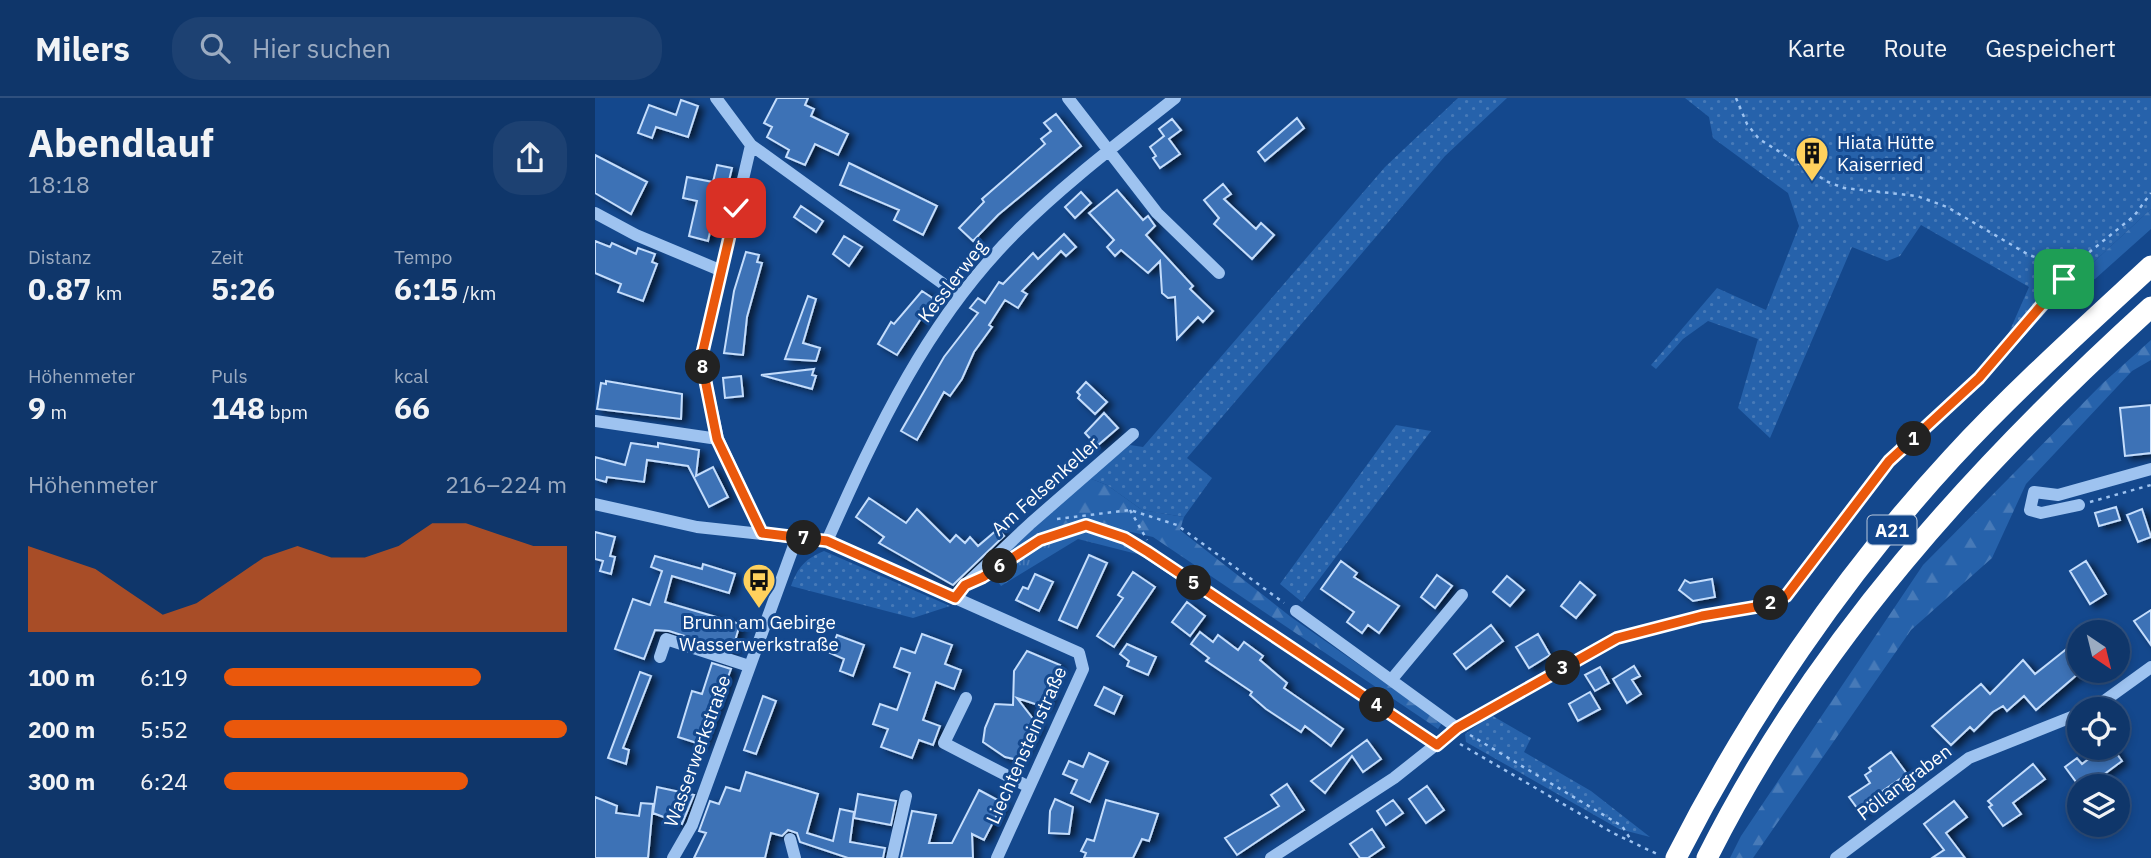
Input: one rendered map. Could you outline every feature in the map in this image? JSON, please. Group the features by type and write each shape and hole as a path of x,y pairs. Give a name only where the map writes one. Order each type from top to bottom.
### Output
{"highway":[{"name":"A21","path":"1675,858 1764,703 1856,573 1952,458 2067,343 2151,266"},
{"name":"A21","path":"1708,855 1787,719 1877,592 1973,479 2087,365 2151,307"}],"street":[{"path":"716,98 751,145 960,296"},
{"path":"1068,98 1157,213 1219,273"},
{"name":"Kesslerweg","path":"827,541 880,422 960,296 1017,231 1108,151 1175,98"},
{"path":"751,145 701,359 717,439 762,533"},
{"path":"595,213 636,235 722,271"},
{"path":"1272,858 1394,778 1447,736 1617,638 1702,616 1767,605 1786,596 1889,461 1979,378 2050,298 2064,279 2065,270"},
{"path":"595,421 717,439"},
{"name":"Am Felsenkeller","path":"955,598 965,585 1031,523 1133,434"},
{"path":"2079,505 2042,513 2030,510 2033,492 2058,495 2151,469"},
{"name":"Liechtensteinstraße","path":"595,504 697,527 827,541 1079,653 1083,668 997,858"},
{"name":"Wasserwerkstraße","path":"673,858 692,825 797,537"},
{"path":"1148,552 1447,736"},
{"path":"1392,680 1462,595"},
{"path":"1296,611 1392,680 1447,736"},
{"path":"660,657 666,639 749,667"},
{"path":"2110,697 2151,667"},
{"path":"966,698 944,743 1029,787"},
{"name":"Pöllangraben","path":"1836,858 1969,758 2067,719"},
{"path":"892,858 906,796"},
{"path":"790,839 795,858"}],"path":[{"path":"1736,98 1747,124 1759,139 1829,182 1845,188 1917,196 1947,207 2029,255 2059,265 2065,270 2088,257 2134,216 2151,193"},
{"path":"2079,505 2151,485"},
{"path":"1017,555 1040,540 1086,525 1125,538 1148,552 1150,546 1130,510"},
{"path":"1031,523 1130,510 1177,525 1296,611"},
{"path":"1447,736 1622,826 1633,842"},
{"path":"1447,736 1665,858"}],"green space":[{"path":"1458,98 1507,98 1445,156 1187,458 1212,478 1184,517 1142,510 1107,485 1089,478 1130,445 1143,447 1385,167"},
{"path":"1685,98 2151,98 2151,209 2003,346 2029,287 1921,225 1900,256 1887,261 1852,247 1770,438 1738,408 1758,339 1708,321 1683,339 1656,369 1651,365 1717,288 1766,310 1799,226 1788,193 1713,138 1709,117"},
{"path":"2151,209 2151,229 2095,279 2070,284"},
{"path":"2151,340 2151,360 2132,371 2026,484 1992,558 1911,630 1753,858 1730,858 1741,836 1923,565 2103,383"},
{"path":"1396,425 1431,431 1302,602 1280,584"},
{"path":"1089,478 1107,485 1142,510 1184,517 1180,530 1291,617 1442,723 1438,729 1153,537 1096,524 1041,538 990,570 984,571"},
{"path":"1096,524 1125,530 1137,554 1078,539 1001,586 990,570 1041,538"},
{"path":"824,551 950,606 913,618 791,586 803,564"},
{"path":"1491,715 1531,738 1524,752 1591,791 1650,837 1619,829 1466,742 1465,734"}],"building":[{"path":"777,98 808,98 805,105 814,109 811,116 848,134 838,155 815,144 805,165 786,157 789,150 767,137 772,127 764,123"},
{"path":"681,100 698,106 688,137 656,127 652,138 638,133 649,105 676,115"},
{"path":"1056,114 1081,146 998,215 973,241 959,228 984,202 982,199 1045,144 1041,139 1051,131 1044,123"},
{"path":"1297,118 1304,128 1265,161 1258,152"},
{"path":"1172,119 1181,130 1169,139 1180,154 1160,168 1150,147 1164,136 1159,129"},
{"path":"595,155 647,182 631,214 595,193"},
{"path":"849,163 937,206 923,235 894,220 899,210 840,185"},
{"path":"717,165 732,168 727,189 720,188 708,241 689,236 697,201 683,198 687,177 713,182"},
{"path":"1223,184 1231,194 1224,199 1256,229 1261,223 1274,235 1252,259 1214,224 1219,218 1204,200"},
{"path":"1117,190 1143,220 1148,216 1155,226 1146,235 1193,286 1190,289 1213,311 1203,322 1198,317 1177,339 1175,297 1168,298 1162,293 1160,261 1148,273 1121,250 1115,256 1107,247 1114,240 1089,213"},
{"path":"1081,192 1091,203 1075,218 1065,207"},
{"path":"801,206 823,221 816,232 794,217"},
{"path":"1064,234 1076,247 1066,256 1061,251 1022,291 1027,294 1018,308 1005,300 989,325 992,327 974,352 962,379 950,396 944,392 917,440 901,431 944,357 978,313 970,308 978,298 985,303 999,282 1003,284 1033,253 1038,259"},
{"path":"844,236 862,247 849,266 833,254"},
{"path":"595,241 610,247 612,243 636,254 638,248 655,254 652,262 657,264 643,301 618,292 621,284 595,273"},
{"path":"746,252 759,255 757,262 762,263 747,317 743,355 724,353 734,291"},
{"path":"922,291 934,299 897,355 878,344 891,322 894,324"},
{"path":"808,296 816,299 803,343 820,348 816,361 785,359"},
{"path":"814,369 812,375 816,376 812,389 761,375"},
{"path":"741,376 743,396 725,398 723,378"},
{"path":"606,381 682,394 681,419 597,409 601,383 606,384"},
{"path":"1086,382 1107,402 1095,414 1078,398 1080,395 1077,392"},
{"path":"2151,405 2151,453 2125,456 2120,408"},
{"path":"1104,413 1118,428 1097,446 1085,433"},
{"path":"631,443 658,447 658,443 699,450 696,476 713,467 728,497 709,507 688,466 647,460 644,482 607,477 606,482 595,479 595,457 625,465"},
{"path":"869,498 906,523 917,509 950,542 956,535 965,543 970,537 978,546 998,529 1004,536 953,585 879,543 884,537 856,517"},
{"path":"2116,507 2120,520 2099,526 2095,513"},
{"path":"2142,509 2151,537 2138,542 2127,515"},
{"path":"595,532 615,537 610,556 615,557 611,574 600,571 603,561 595,559"},
{"path":"1089,555 1107,563 1077,628 1059,620"},
{"path":"655,556 702,569 703,564 735,574 729,593 672,576 665,602 740,624 732,651 669,631 655,630 644,659 615,649 633,599 650,605 662,571 651,567"},
{"path":"1341,561 1357,573 1354,577 1399,606 1379,633 1368,625 1362,633 1347,622 1354,612 1321,589"},
{"path":"2086,561 2106,594 2090,604 2070,571"},
{"path":"1133,572 1155,587 1114,647 1097,636 1123,598 1118,595"},
{"path":"1035,574 1053,582 1039,611 1016,600 1023,587 1028,589"},
{"path":"1437,575 1452,586 1435,608 1421,597"},
{"path":"1507,576 1524,590 1510,606 1493,592"},
{"path":"1712,579 1715,597 1693,601 1679,590 1685,580 1690,583"},
{"path":"1580,582 1595,595 1576,618 1561,606"},
{"path":"1187,602 1205,616 1190,636 1172,622"},
{"path":"2151,610 2151,645 2134,621"},
{"path":"1491,625 1503,641 1466,669 1454,654"},
{"path":"1200,632 1213,642 1218,635 1238,650 1244,642 1263,656 1260,660 1287,683 1284,688 1343,729 1331,746 1305,726 1301,732 1266,709 1250,695 1252,692 1206,661 1209,658 1191,644"},
{"path":"922,634 952,645 945,664 961,670 954,689 936,682 923,720 940,726 933,745 919,740 912,758 881,747 888,729 873,724 880,704 897,710 910,673 894,667 901,648 915,653"},
{"path":"1538,634 1550,655 1529,668 1516,647"},
{"path":"837,635 864,645 853,676 840,671 844,659 830,653"},
{"path":"1127,644 1156,657 1148,675 1127,666 1129,661 1120,654"},
{"path":"2067,649 2067,683 2036,710 2024,696 2007,711 2003,706 1993,712 1974,731 1970,727 1951,745 1932,726 1981,684 1990,694 2023,660 2035,674"},
{"path":"1027,651 1060,665 1047,692 1051,694 1044,707 1017,698 1038,725 1018,760 1005,757 983,742 985,728 995,704 1013,705 1014,671"},
{"path":"712,663 731,669 703,745 678,737 692,691 702,694"},
{"path":"1634,666 1640,676 1632,680 1641,694 1627,703 1613,679"},
{"path":"1600,667 1609,683 1595,691 1585,675"},
{"path":"640,672 651,676 623,748 629,750 626,764 608,758"},
{"path":"1104,687 1122,696 1114,714 1095,705"},
{"path":"1590,692 1600,709 1578,721 1569,704"},
{"path":"763,696 776,701 756,754 744,750"},
{"path":"1367,740 1381,759 1363,772 1352,756 1325,793 1311,781"},
{"path":"1891,752 1907,774 1871,799 1873,803 1860,812 1849,797 1870,783 1865,775 1871,771 1869,768"},
{"path":"1089,753 1108,762 1090,802 1071,793 1077,780 1063,774 1069,761 1083,767"},
{"path":"2074,760 2082,764 2087,760 2122,761 2104,774 2070,774 2065,767"},
{"path":"2033,764 2045,779 2013,803 2021,814 2003,826 1989,807 1992,805 1988,801"},
{"path":"746,772 818,794 807,833 833,841 840,809 854,812 850,842 885,848 883,858 848,858 800,842 797,833 788,830 782,836 771,833 765,858 694,858 706,833 699,831 710,801 719,804 726,787 740,791"},
{"path":"1287,784 1304,810 1237,855 1225,838 1279,806 1271,795"},
{"path":"1427,786 1444,810 1426,823 1409,799"},
{"path":"657,787 694,795 682,824 653,813"},
{"path":"979,790 1003,803 984,840 972,834 973,858 901,858 912,811 936,815 929,843 952,843"},
{"path":"858,794 896,801 891,825 854,818"},
{"path":"595,797 617,806 616,813 639,816 641,803 653,804 648,858 595,858"},
{"path":"1055,799 1073,807 1069,834 1049,833 1050,811"},
{"path":"1106,800 1158,814 1149,841 1142,839 1133,858 1084,858 1086,853 1081,851 1087,839 1094,841"},
{"path":"1393,800 1403,813 1386,825 1377,811"},
{"path":"1954,801 1967,817 1946,833 1965,858 1932,858 1944,850 1924,824"},
{"path":"1372,829 1384,847 1368,858 1360,858 1350,844"}],"place":[{"name":"Hiata Hütte Kaiserried","path":"1812,183"},
{"name":"Brunn am Gebirge Wasserwerkstraße","path":"759,610"}],"route":[{"path":"736,208 701,359 717,439 762,533 827,541 955,598 965,585 983,577 1040,540 1086,525 1125,538 1148,552 1437,745 1457,728 1617,638 1658,625 1767,605 1786,596 1801,580 1889,461 1979,378 2064,279"}]}
